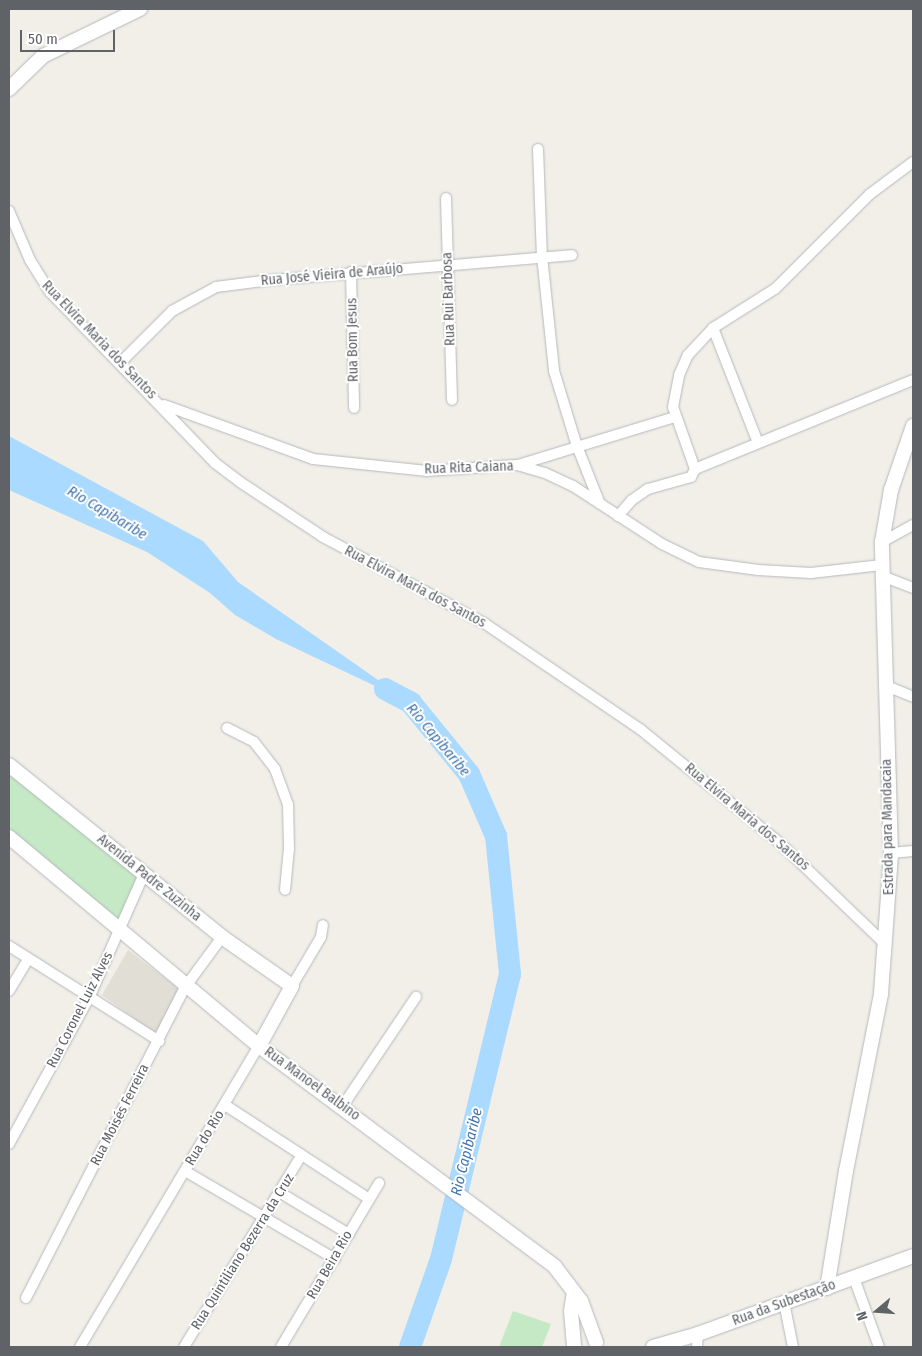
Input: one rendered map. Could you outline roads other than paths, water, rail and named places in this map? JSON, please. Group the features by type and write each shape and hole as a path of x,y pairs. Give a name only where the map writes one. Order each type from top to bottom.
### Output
{"street":[{"path":"9,89 43,56 122,13 140,9"},
{"path":"538,149 542,256 554,370 577,446 600,504"},
{"path":"696,469 675,417 673,406 680,375 688,355 713,328 775,289 870,194 913,162"},
{"name":"Rua Rui Barbosa","path":"446,198 452,400"},
{"name":"Rua Elvira Maria dos Santos","path":"9,212 30,260 50,292 161,404 215,462 240,482 353,555 465,611 640,729 781,844 886,945"},
{"name":"Rua José Vieira de Araújo","path":"120,363 172,311 201,292 240,284 351,272 448,267 542,256 572,255"},
{"name":"Rua Bom Jesus","path":"351,272 354,408"},
{"path":"713,328 758,443"},
{"path":"618,516 639,494 691,477 696,469 913,380"},
{"name":"Rua Rita Caiana","path":"161,404 313,459 419,471 517,465 560,479 680,554 722,566 811,573 882,571"},
{"path":"517,465 675,417"},
{"name":"Estrada para Mandacaia","path":"827,1288 846,1171 880,1003 886,945 891,853 884,685 882,542 891,490 913,426"},
{"path":"882,542 913,526"},
{"path":"882,571 913,588"},
{"path":"884,685 913,697"},
{"path":"227,728 254,742 275,769 288,804 290,848 286,890"},
{"name":"Avenida Padre Zuzinha","path":"9,765 222,937 292,986"},
{"name":"Rua Manoel Balbino","path":"9,836 259,1046 555,1267 574,1292 587,1314 599,1345"},
{"path":"891,853 913,851"},
{"name":"Rua Coronel Luiz Alves","path":"9,1144 89,998 121,930 144,874"},
{"name":"Rua do Rio","path":"80,1347 259,1046 321,937 323,926"},
{"name":"Rua Moisés Ferreira","path":"26,1298 186,986 222,937"},
{"path":"9,946 159,1041"},
{"path":"9,991 28,959"},
{"path":"342,1107 416,997"},
{"path":"224,1105 369,1199"},
{"name":"Rua Quintiliano Bezerra da Cruz","path":"184,1347 301,1156"},
{"path":"185,1170 335,1259"},
{"name":"Rua Beira Rio","path":"281,1347 379,1183"},
{"path":"280,1192 348,1234"},
{"name":"Rua da Subestação","path":"653,1347 698,1341 784,1302 913,1256"},
{"path":"854,1278 879,1347"},
{"path":"574,1292 571,1318 575,1347 584,1342 599,1345"},
{"path":"784,1302 793,1347"}],"water":[{"path":"9,436 203,541 238,582 411,703 276,639 235,615 210,593 147,552 9,490"}],"waterway":[{"name":"Rio Capibaribe","path":"385,689 411,703 469,774 496,836 510,974 441,1259 410,1347"}]}
